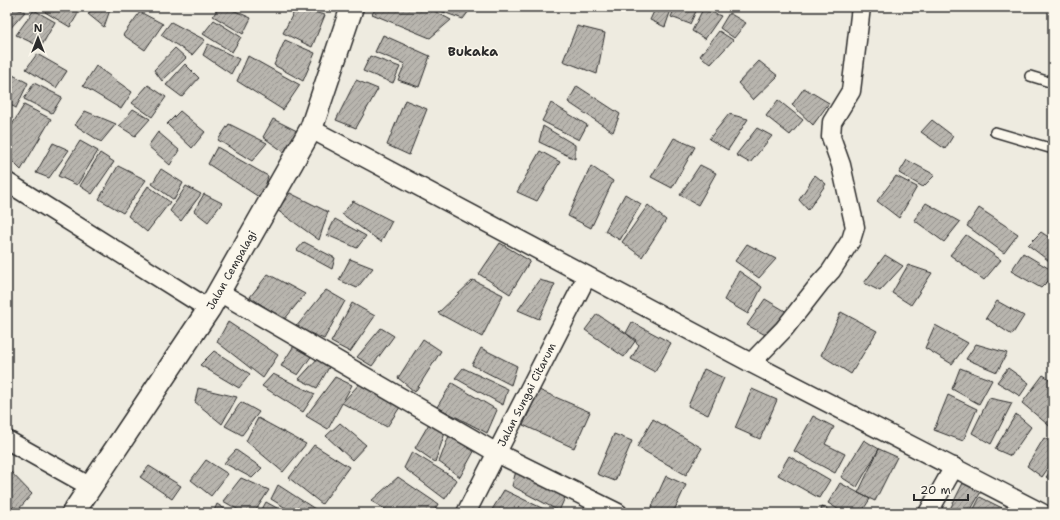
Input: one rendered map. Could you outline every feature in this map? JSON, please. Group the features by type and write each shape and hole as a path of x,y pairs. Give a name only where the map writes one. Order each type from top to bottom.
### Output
{"street":[{"name":"Jalan Cempalagi","path":"73,513 214,300 311,129 352,7"},
{"path":"751,363 784,329 820,282 831,271 851,240 855,227 841,165 831,137 832,122 851,91 861,7"},
{"path":"311,129 751,363 1042,513"},
{"path":"7,182 214,300 498,453 618,513"},
{"name":"Jalan Sungai Citarum","path":"466,513 498,453 587,276"},
{"path":"7,440 91,487"},
{"path":"928,513 954,467"}],"lane":[{"path":"1030,76 1053,84"},
{"path":"995,132 1053,149"}],"building":[{"path":"7,7 13,7 25,12 7,32"},
{"path":"48,7 82,7 70,27 45,12"},
{"path":"94,7 111,7 104,27 88,14"},
{"path":"219,7 226,7 251,18 243,34 213,16"},
{"path":"317,7 329,7 328,11"},
{"path":"377,7 397,7 403,9 404,7 427,7 451,20 430,38 372,14"},
{"path":"441,7 472,7 463,19 440,11"},
{"path":"656,7 672,7 665,27 650,20"},
{"path":"675,7 698,7 690,24 671,17"},
{"path":"296,8 325,15 312,47 283,33"},
{"path":"703,9 721,16 705,39 692,31"},
{"path":"34,10 55,22 41,47 16,35"},
{"path":"140,12 163,24 145,50 123,35"},
{"path":"729,13 746,23 734,38 720,28"},
{"path":"214,20 241,37 232,52 203,34"},
{"path":"171,22 205,40 192,55 161,35"},
{"path":"577,26 605,33 597,74 563,61"},
{"path":"719,31 733,40 711,64 700,56"},
{"path":"383,35 430,56 419,87 398,80 405,64 375,52"},
{"path":"285,40 315,53 303,81 274,65"},
{"path":"208,44 239,59 231,74 203,55"},
{"path":"175,48 186,58 162,81 154,70"},
{"path":"37,54 67,71 56,88 26,69"},
{"path":"248,56 300,85 283,110 237,81"},
{"path":"370,56 400,67 393,83 363,71"},
{"path":"759,61 778,76 753,100 738,83"},
{"path":"185,64 199,78 182,97 166,85"},
{"path":"96,66 132,92 121,109 83,86"},
{"path":"7,72 28,83 16,108 7,103"},
{"path":"356,80 378,89 356,128 336,120"},
{"path":"34,83 62,97 52,113 24,99"},
{"path":"148,85 166,97 152,117 132,103"},
{"path":"577,86 620,114 613,132 568,102"},
{"path":"804,88 829,103 813,125 792,105"},
{"path":"405,100 427,109 409,155 387,145"},
{"path":"778,100 803,120 790,135 766,116"},
{"path":"551,103 587,125 579,140 542,121"},
{"path":"24,105 51,119 21,170 7,156 7,133"},
{"path":"133,109 150,119 135,136 119,126"},
{"path":"85,111 116,124 101,142 75,125"},
{"path":"180,111 205,132 192,148 167,124"},
{"path":"729,114 748,119 728,150 709,139"},
{"path":"273,119 297,131 284,152 263,137"},
{"path":"932,120 953,136 945,149 921,132"},
{"path":"229,124 267,143 252,161 218,140"},
{"path":"543,126 575,145 575,159 539,142"},
{"path":"757,128 772,136 750,163 736,155"},
{"path":"158,132 179,150 170,165 148,146"},
{"path":"674,138 695,147 672,188 651,177"},
{"path":"80,141 98,151 77,185 58,176"},
{"path":"53,143 69,150 49,178 36,173"},
{"path":"217,147 268,176 262,199 208,164"},
{"path":"540,151 560,162 537,201 517,192"},
{"path":"100,153 114,162 92,194 80,186"},
{"path":"907,160 935,175 923,187 899,173"},
{"path":"700,165 716,173 698,205 680,195"},
{"path":"118,166 146,180 123,213 99,199"},
{"path":"591,166 613,181 591,228 568,216"},
{"path":"161,169 183,183 174,200 152,184"},
{"path":"815,175 826,184 808,210 799,200"},
{"path":"896,176 917,187 899,218 877,201"},
{"path":"148,186 170,202 147,232 128,216"},
{"path":"186,186 201,194 181,221 170,211"},
{"path":"290,193 328,212 319,240 277,210"},
{"path":"204,194 222,203 208,222 194,211"},
{"path":"625,194 641,204 620,240 605,231"},
{"path":"353,201 392,221 381,242 342,214"},
{"path":"926,203 960,222 944,242 914,220"},
{"path":"648,205 666,220 642,257 622,242"},
{"path":"979,208 1018,234 1004,253 967,226"},
{"path":"335,219 366,236 357,248 327,235"},
{"path":"1041,232 1053,240 1053,264 1028,245"},
{"path":"966,235 1001,260 984,280 950,255"},
{"path":"304,242 335,258 332,269 297,250"},
{"path":"500,243 530,261 510,294 479,274"},
{"path":"747,244 776,259 759,278 735,261"},
{"path":"1023,253 1053,271 1053,276 1041,288 1011,271"},
{"path":"885,255 903,266 880,291 864,283"},
{"path":"350,259 373,268 357,288 339,280"},
{"path":"908,265 932,273 911,305 892,293"},
{"path":"739,271 762,287 748,314 724,300"},
{"path":"268,274 305,294 284,320 250,297"},
{"path":"473,280 503,295 482,337 438,313"},
{"path":"539,280 555,284 539,319 518,310"},
{"path":"326,290 345,301 324,339 296,327"},
{"path":"765,299 787,312 771,338 747,325"},
{"path":"997,301 1024,316 1012,335 986,318"},
{"path":"352,303 375,316 350,352 331,342"},
{"path":"841,312 877,331 851,374 821,355"},
{"path":"597,314 636,340 624,357 585,330"},
{"path":"228,322 278,355 263,378 217,342"},
{"path":"632,322 671,343 655,372 631,359 639,345 626,333"},
{"path":"935,325 968,343 952,364 925,348"},
{"path":"381,328 394,336 372,366 357,357"},
{"path":"423,339 441,351 415,392 398,378"},
{"path":"297,341 315,351 298,375 281,366"},
{"path":"976,344 1007,353 997,372 966,359"},
{"path":"481,348 517,366 511,385 472,365"},
{"path":"214,351 250,374 239,388 200,365"},
{"path":"318,358 331,364 317,388 299,379"},
{"path":"463,368 508,389 503,405 455,378"},
{"path":"960,368 992,380 979,404 952,389"},
{"path":"1008,368 1029,383 1020,396 997,382"},
{"path":"704,369 724,378 708,415 688,406"},
{"path":"273,374 315,394 303,412 262,386"},
{"path":"1043,375 1053,381 1053,429 1022,403"},
{"path":"335,377 352,385 328,429 306,416"},
{"path":"361,382 402,404 387,427 342,403"},
{"path":"452,383 497,410 487,433 437,407"},
{"path":"198,388 237,397 222,424 195,402"},
{"path":"752,389 777,400 760,439 735,428"},
{"path":"539,390 590,412 574,448 523,425"},
{"path":"948,395 977,409 963,441 934,430"},
{"path":"989,398 1012,403 991,444 972,433"},
{"path":"241,402 259,412 242,435 225,426"},
{"path":"1016,414 1031,427 1011,456 995,449"},
{"path":"813,416 834,427 825,444 845,454 835,473 794,451"},
{"path":"258,418 306,444 283,472 246,441"},
{"path":"653,419 702,448 686,475 637,447"},
{"path":"430,422 446,430 435,462 415,448"},
{"path":"340,423 366,445 352,460 326,436"},
{"path":"450,433 477,446 460,477 439,462"},
{"path":"614,434 632,441 615,481 597,474"},
{"path":"1044,438 1053,443 1053,461 1042,477 1027,466"},
{"path":"864,440 879,449 857,487 841,477"},
{"path":"314,445 349,467 322,504 289,478"},
{"path":"879,449 897,457 875,501 858,493"},
{"path":"236,450 262,468 252,478 224,463"},
{"path":"412,452 457,480 445,499 404,468"},
{"path":"789,456 830,480 819,498 778,475"},
{"path":"206,460 228,474 211,496 191,480"},
{"path":"149,466 181,486 172,499 140,477"},
{"path":"517,467 567,493 559,511 512,486"},
{"path":"7,468 32,494 18,510 7,502"},
{"path":"1053,468 1053,482 1046,477"},
{"path":"666,476 686,485 673,513 649,513"},
{"path":"398,477 438,504 433,513 392,513 371,501"},
{"path":"241,478 269,490 254,513 244,513 223,501"},
{"path":"965,479 983,488 969,513 948,513"},
{"path":"840,483 870,499 861,513 844,513 828,503"},
{"path":"278,485 315,509 313,513 294,513 271,499"},
{"path":"504,490 548,511 547,513 490,513"},
{"path":"980,497 1004,509 1002,513 972,513"},
{"path":"1011,499 1024,513 1002,513"},
{"path":"266,502 286,513 260,513"},
{"path":"217,504 231,513 213,513"},
{"path":"588,506 604,513 585,513"},
{"path":"753,507 763,513 750,513"},
{"path":"822,507 837,513 820,513"}],"district":[{"name":"Bukaka","path":"473,51"}]}
